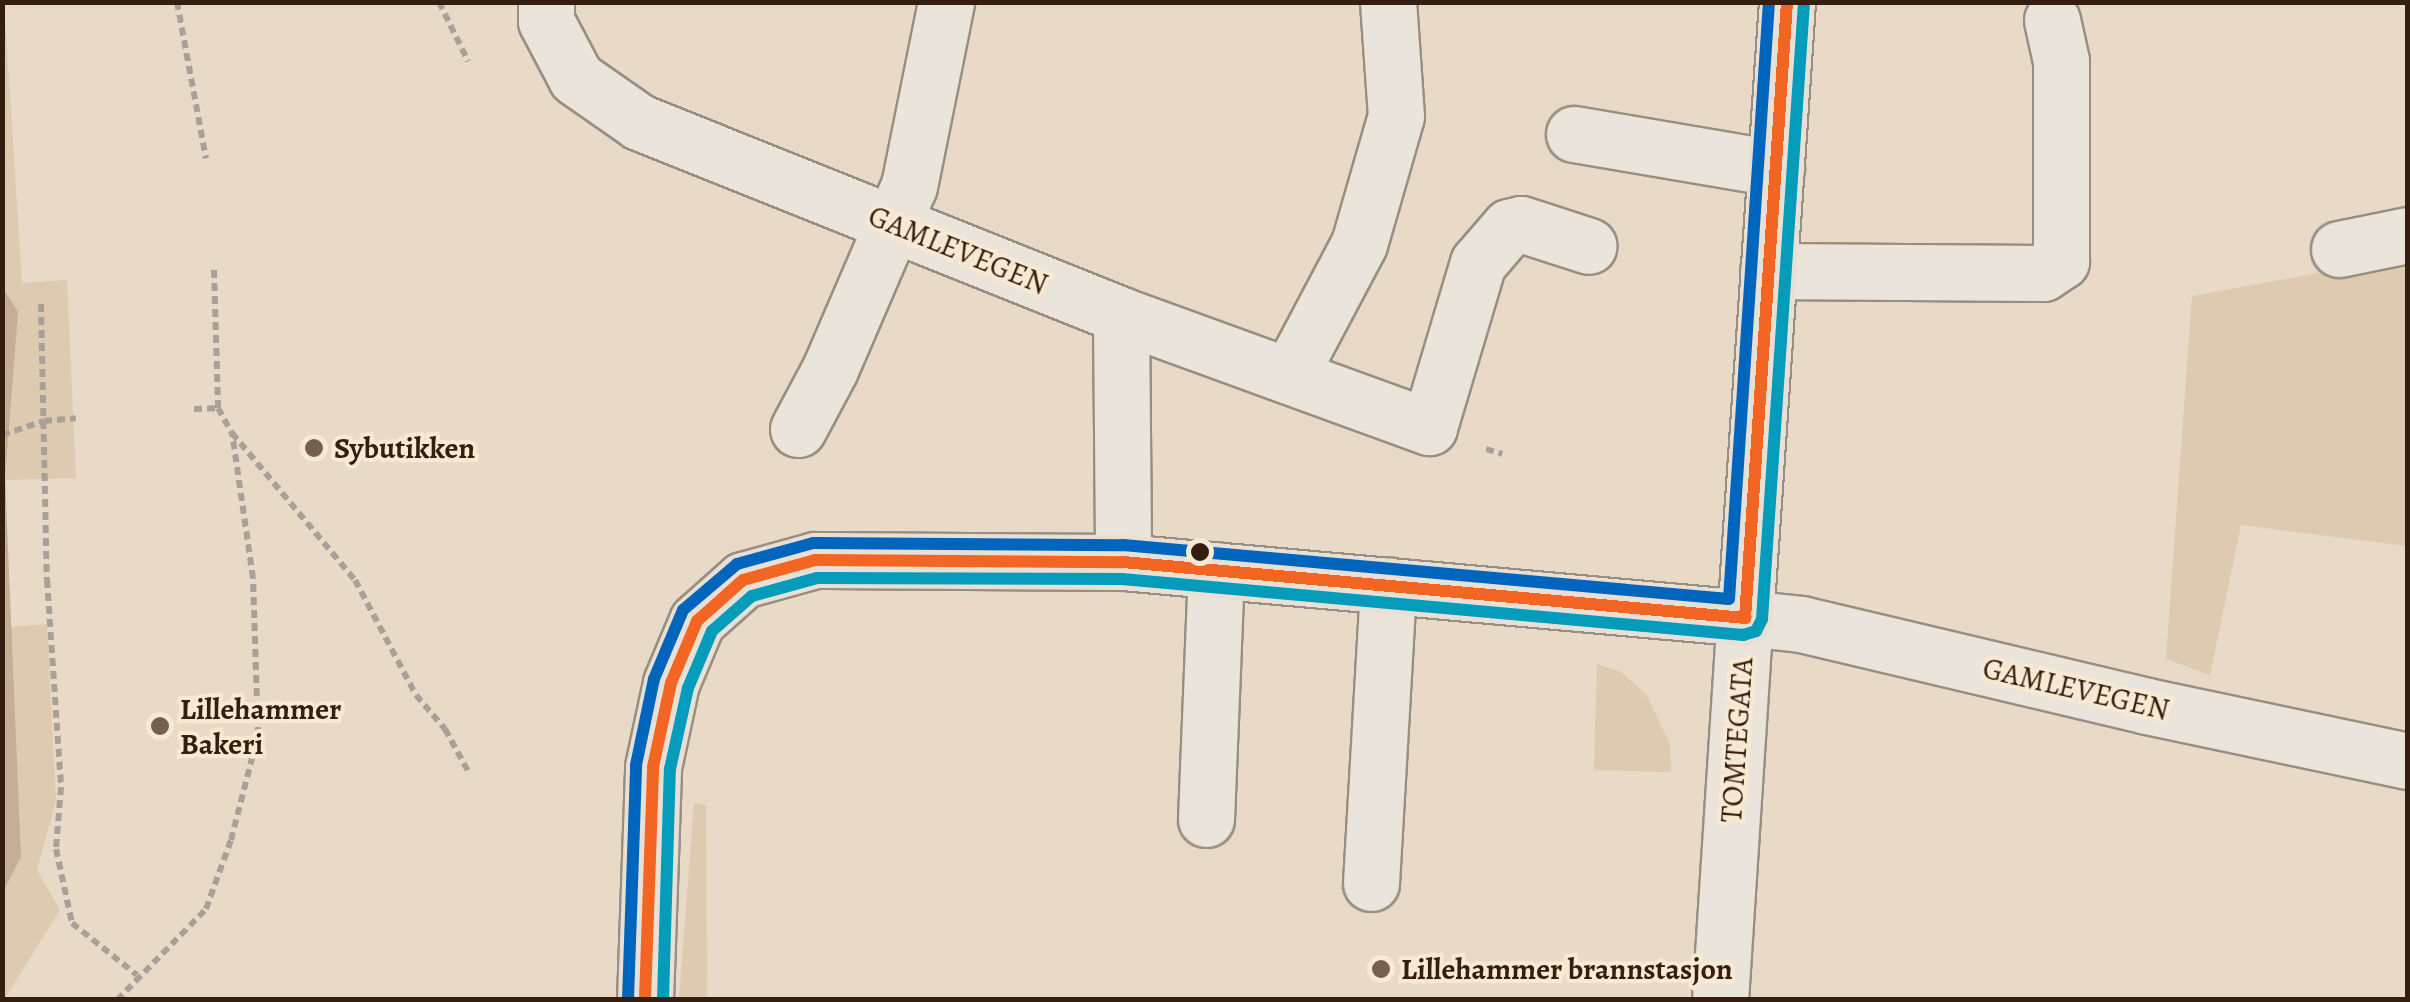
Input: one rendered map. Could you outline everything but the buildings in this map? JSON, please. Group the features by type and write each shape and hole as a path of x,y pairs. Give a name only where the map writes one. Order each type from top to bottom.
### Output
{"main road":[{"name":"TOMTEGATA","path":"1745,618 1787,2"},
{"path":"645,1000 652,767 671,683 697,621 744,580 815,560 1123,562 1745,618"}],"street":[{"name":"GAMLEVEGEN","path":"546,2 546,21 576,78 638,122 1121,315 1429,426 1478,262 1508,227 1521,224 1589,246"},
{"path":"798,429 830,369 909,186 946,2"},
{"path":"1289,376 1359,244 1396,116 1388,2"},
{"path":"1768,272 2044,273 2061,262 2061,62 2052,20"},
{"path":"1574,134 1776,168"},
{"path":"2339,249 2408,235"},
{"path":"1121,315 1123,562"},
{"path":"1206,820 1216,570"},
{"path":"1372,883 1388,585"},
{"name":"GAMLEVEGEN","path":"1745,618 1802,624 2146,706 2408,761"},
{"name":"TOMTEGATA","path":"1720,1000 1745,618"}],"path":[{"path":"178,2 206,158"},
{"path":"439,2 468,61"},
{"path":"214,270 218,408 232,433 356,580 416,695 445,729 468,771"},
{"path":"41,304 47,580 62,787 56,848 72,923 138,975"},
{"path":"194,409 218,408"},
{"path":"2,435 44,421 76,418"},
{"path":"116,1000 206,909 232,840 258,735 253,578 232,433"}],"shaded area":[{"path":"4,2 22,283 67,280 76,478 6,480 9,627 47,624 56,801 37,870 60,910 4,1000"},
{"path":"2407,257 2407,546 2241,525 2210,675 2166,659 2192,296"},
{"path":"3,288 18,312 5,478 21,857 3,892"},
{"path":"1597,664 1621,672 1646,694 1670,744 1671,772 1594,770"},
{"path":"694,803 706,805 707,999 679,999"}],"transit line":[{"path":"628,999 636,765 654,679 683,610 737,564 813,543 1123,545 1729,599 1769,2"},
{"path":"645,1000 653,767 671,683 697,621 743,580 815,560 1123,562 1745,618 1787,2"},
{"path":"663,1000 670,769 688,688 712,631 752,596 817,578 1122,579 1743,635 1756,631 1762,619 1804,3"}],"place":[{"name":"Sybutikken","path":"314,448"},
{"name":"Lillehammer Bakeri","path":"160,726"},
{"name":"Lillehammer brannstasjon","path":"1381,969"}]}
